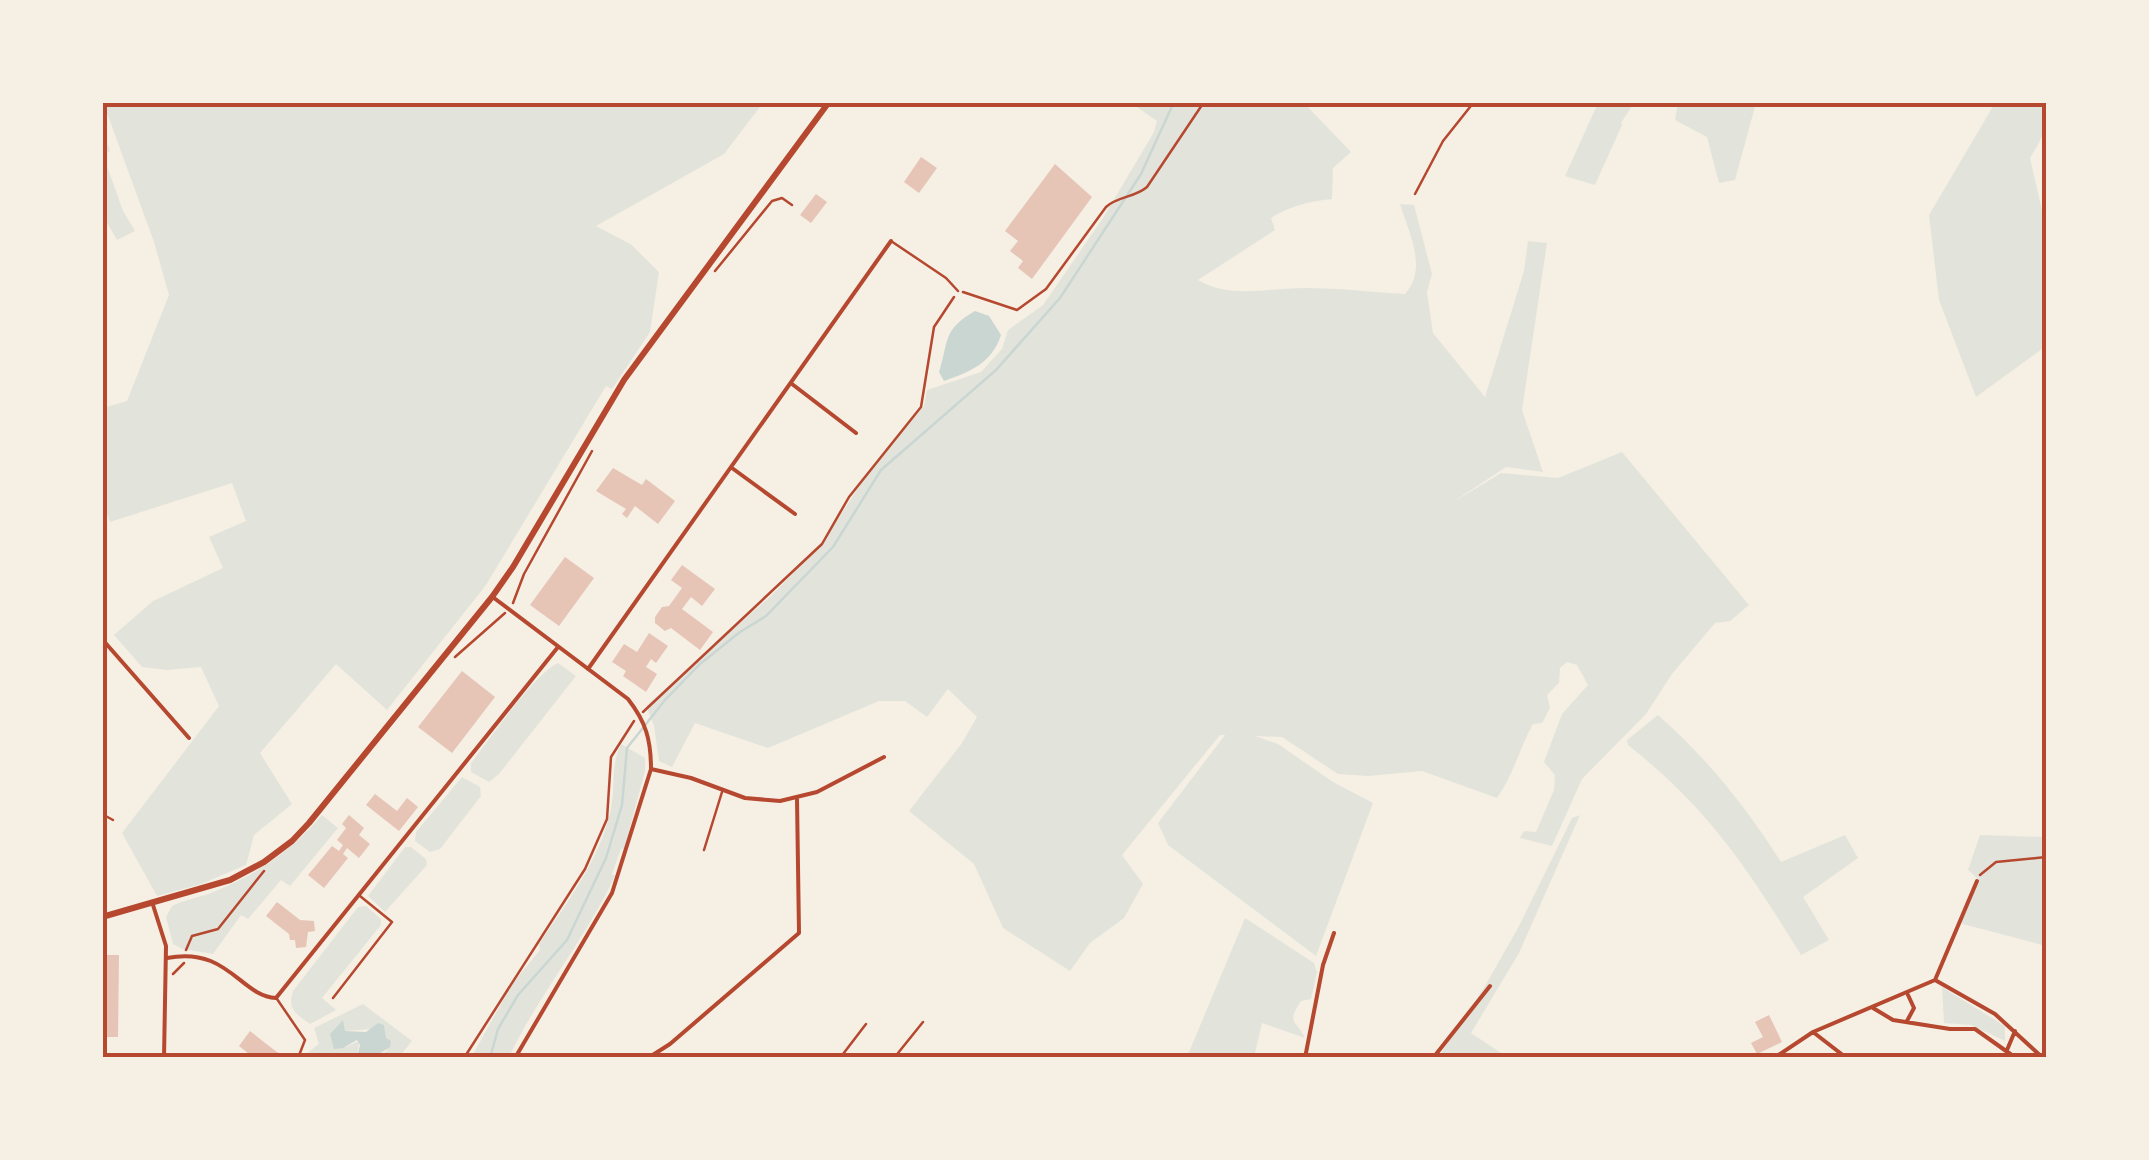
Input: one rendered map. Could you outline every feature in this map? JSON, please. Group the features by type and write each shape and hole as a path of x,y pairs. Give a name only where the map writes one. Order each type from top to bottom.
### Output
{"main road":[{"path":"102,917 230,880 264,862 309,824 513,568 624,380 829,102"}],"street":[{"path":"588,669 891,241"},
{"path":"792,384 856,433"},
{"path":"732,468 795,514"},
{"path":"492,597 628,699 642,717 650,738 652,769 612,894 515,1058"},
{"path":"102,639 189,738"},
{"path":"167,958 184,955 212,961 228,968 265,997 276,998 464,771 558,647"},
{"path":"652,769 764,800 797,800 884,757"},
{"path":"648,1058 670,1044 795,938 800,929 797,800"},
{"path":"1774,1058 1813,1032 1935,980 1977,881"},
{"path":"152,904 163,932 167,958 164,1058"},
{"path":"1305,1058 1323,965 1334,933"},
{"path":"1935,980 1994,1014 2044,1058"},
{"path":"1433,1058 1490,986"},
{"path":"1906,993 1914,1008 1907,1021"},
{"path":"1873,1008 1885,1018 1950,1029 1975,1029 2016,1058"},
{"path":"2006,1050 2016,1031"},
{"path":"1813,1032 1844,1056"}],"lane":[{"path":"1415,194 1432,157 1474,102"},
{"path":"891,241 958,291"},
{"path":"704,850 722,791"},
{"path":"102,814 113,820"},
{"path":"334,998 392,922 360,896"},
{"path":"354,970 359,974"},
{"path":"276,998 304,1040 298,1058"},
{"path":"894,1058 923,1022"},
{"path":"840,1058 866,1024"}],"path":[{"path":"464,1058 586,869 607,819 611,757 642,717 822,544 849,497 920,407 934,326 958,291 990,298 1006,308 1017,310 1027,305 1046,289 1106,207 1147,187 1204,102"},
{"path":"710,279 772,200 782,198 792,205"},
{"path":"508,609 600,436"},
{"path":"1977,881 1983,870 1996,862 2046,857"}],"shaded area":[{"path":"103,102 763,103 724,154 596,226 632,245 659,272 650,332 612,389 606,386 486,585 387,710 336,664 260,753 292,804 254,835 246,865 201,884 157,896 122,833 219,706 201,667 142,667 114,635 153,601 223,568 209,537 246,521 232,483 110,522 103,501 103,408 127,401 169,295"},
{"path":"1131,103 1304,103 1351,152 1333,168 1332,199 1300,205 1271,218 1275,230 1198,280 1236,291 1316,288 1405,294 1412,284 1416,262 1400,204 1414,205 1432,274 1427,292 1433,333 1485,397 1524,271 1528,241 1547,243 1522,410 1543,472 1506,467 1450,504 1501,473 1558,478 1622,452 1749,605 1730,621 1715,623 1672,674 1646,714 1582,779 1552,846 1520,838 1524,831 1536,832 1554,790 1555,775 1544,762 1562,714 1588,685 1577,665 1567,662 1560,668 1559,683 1547,695 1550,708 1542,723 1533,724 1497,798 1422,771 1368,776 1338,774 1282,737 1255,736 1278,744 1333,782 1373,803 1316,956 1168,845 1158,823 1225,735 1220,735 1122,855 1143,884 1124,918 1090,943 1070,971 1003,928 974,864 909,811 962,743 977,717 948,689 927,717 905,701 879,701 768,748 695,723 672,767 659,761 654,726 646,706 772,595 823,542 870,470 924,406 927,390 981,372 1002,349 1008,330 1043,305 1103,218 1154,132 1157,121"},
{"path":"1598,103 1634,103 1621,123 1595,185 1565,176"},
{"path":"1678,103 1756,103 1735,180 1719,183 1707,137 1675,120"},
{"path":"1995,103 2045,103 2044,132 2030,158 2046,228 2046,346 1976,397 1939,300 1929,215"},
{"path":"103,132 110,151 103,155"},
{"path":"103,155 123,211 135,231 117,240 103,216"},
{"path":"975,311 989,316 1001,335 997,345 979,365 944,381 939,372 948,337 957,324"},
{"path":"558,663 576,676 499,774 489,782 471,772 471,763 513,708"},
{"path":"1658,715 1725,784 1781,862 1845,835 1858,858 1803,897 1829,940 1801,955 1725,841 1681,792 1628,745 1627,740"},
{"path":"621,744 645,758 645,771 624,849 612,874 615,876 509,1057 471,1058 512,984 540,950 539,944 598,848 610,813 615,761"},
{"path":"462,777 480,787 481,796 440,849 430,852 415,841 416,832"},
{"path":"322,815 338,828 290,886 281,880 248,919 241,915 213,954 173,944 166,917 172,906 218,890 261,868 299,839"},
{"path":"1580,815 1519,953 1471,1033 1507,1057 1438,1058 1518,928 1572,818"},
{"path":"1980,835 2046,837 2046,946 1959,923 1978,879 1968,870"},
{"path":"405,847 426,859 427,865 385,912 368,896"},
{"path":"366,906 381,919 381,925 322,998 336,1010 310,1024 294,1011 293,991 358,907"},
{"path":"1245,918 1314,963 1317,972 1311,999 1301,1001 1293,1018 1305,1038 1262,1023 1254,1057 1187,1057"},
{"path":"1942,987 2005,1026 2005,1041 1971,1025 1944,1023"},
{"path":"363,1004 412,1041 399,1057 374,1057 387,1051 384,1025 330,1034 346,1047 359,1041 357,1057 301,1058 319,1044 314,1028"},
{"path":"343,1020 345,1031 366,1032 378,1023 384,1025 390,1047 374,1057 357,1057 357,1040 334,1049 330,1034"}],"building":[{"path":"921,157 937,168 919,193 904,182"},
{"path":"1055,164 1092,197 1032,279 1018,268 1023,261 1010,251 1018,241 1005,231"},
{"path":"816,194 827,202 811,223 800,215"},
{"path":"613,468 642,485 646,479 675,501 658,524 635,506 627,518 622,514 626,509 596,491"},
{"path":"565,557 594,578 559,626 530,605"},
{"path":"682,565 715,589 702,606 691,597 682,609 713,632 700,650 671,628 665,631 655,623 662,607 669,606 682,588 671,580"},
{"path":"649,633 668,646 656,663 651,659 646,667 657,674 646,692 623,676 626,671 612,662 624,644 637,652"},
{"path":"462,671 495,697 452,753 418,727"},
{"path":"375,794 397,811 407,798 418,807 399,831 366,805"},
{"path":"349,815 364,828 359,835 370,844 359,858 347,848 343,854 348,858 324,888 308,875 332,846 339,851 343,845 337,840"},
{"path":"277,902 300,920 314,921 315,931 308,932 306,947 296,948 295,940 290,940 289,934 266,916"},
{"path":"102,955 119,955 118,1037 102,1037"},
{"path":"1769,1015 1782,1042 1757,1054 1751,1043 1763,1037 1755,1022"},
{"path":"250,1031 285,1058 254,1058 239,1046"}],"waterway":[{"path":"490,1058 498,1029 518,995 567,940 606,858 622,805 627,748 700,664 766,616 833,547 881,470 996,370 1060,298 1141,174 1174,102"}]}
